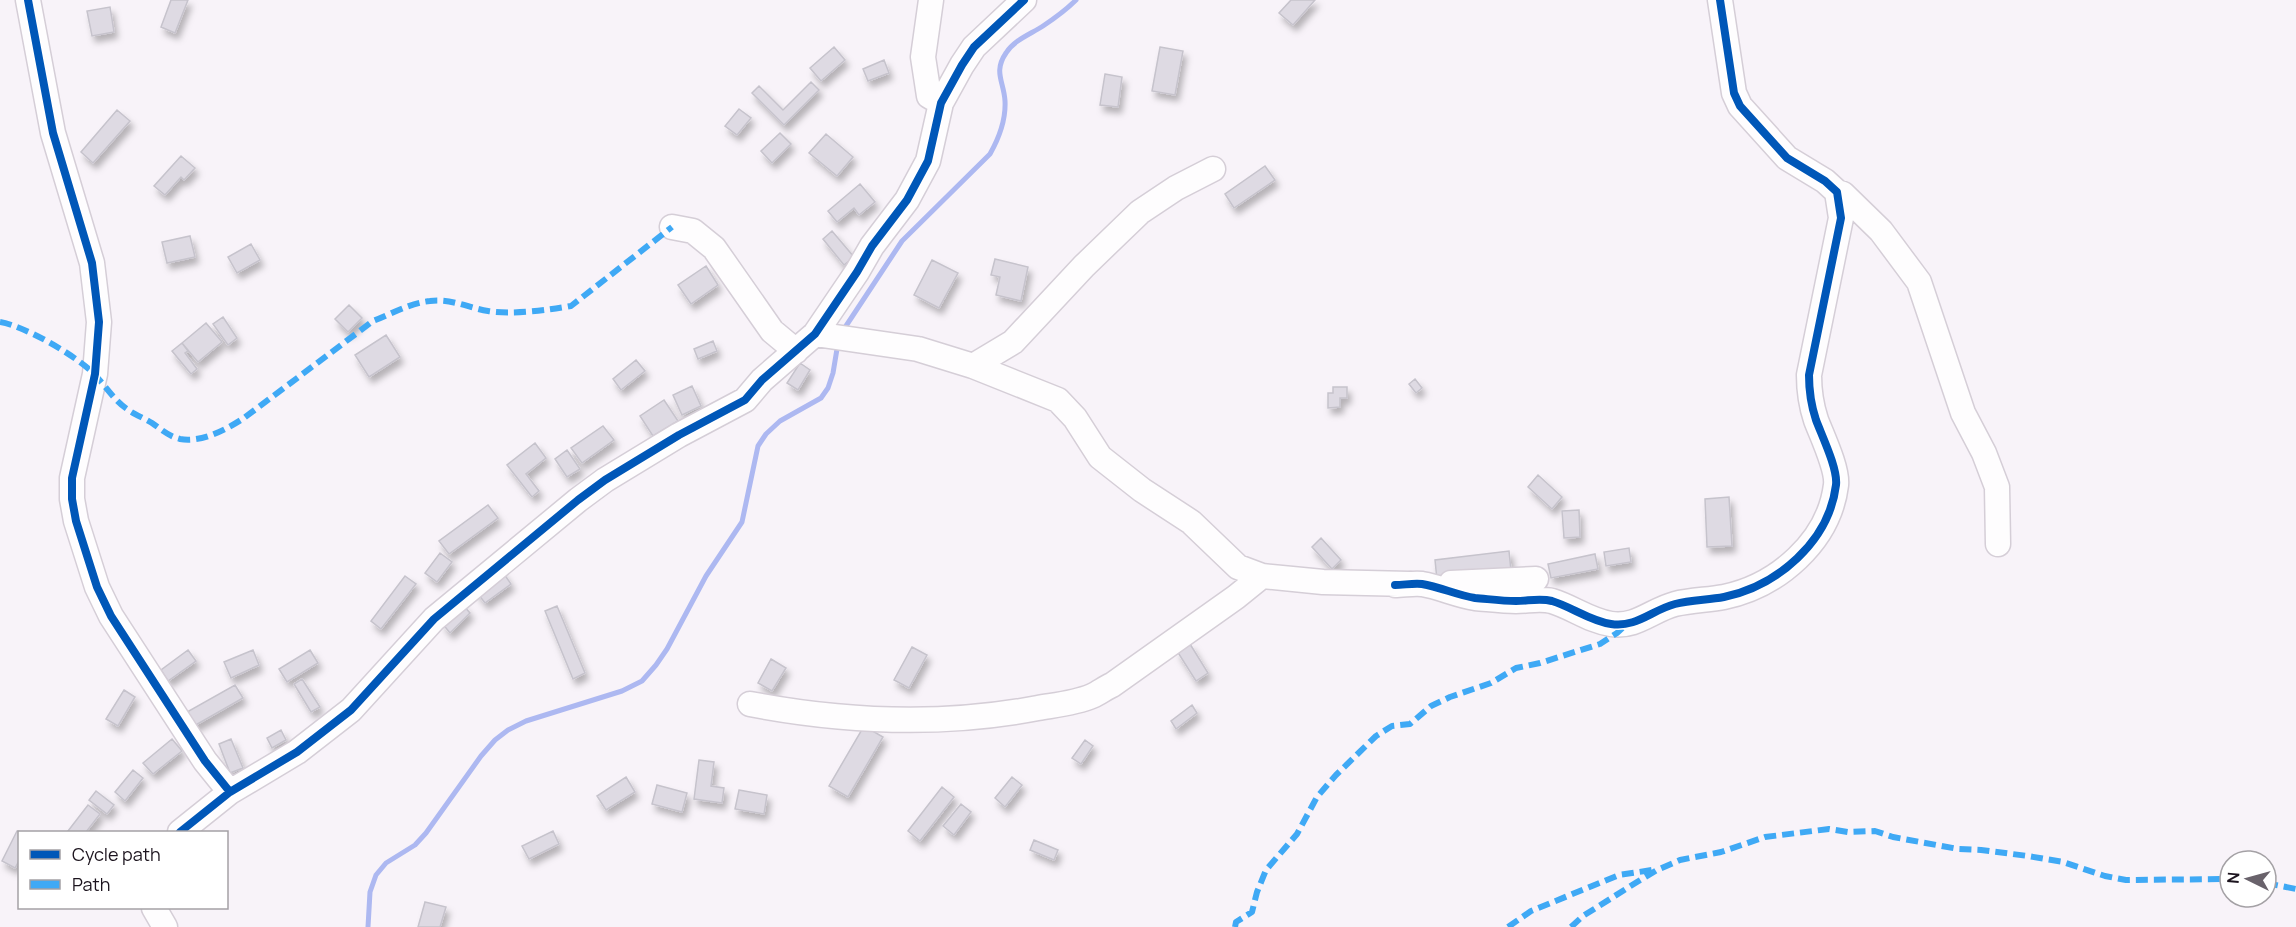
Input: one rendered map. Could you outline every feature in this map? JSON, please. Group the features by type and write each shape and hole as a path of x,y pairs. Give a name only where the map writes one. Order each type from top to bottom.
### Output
{"street":[{"path":"28,0 53,133 92,263 99,321 95,374 72,478 72,498 76,521 97,587 111,616 205,761 230,792"},
{"path":"931,0 923,57 929,96 942,103"},
{"path":"181,831 230,792 297,752 351,710 434,619 578,500 605,480 679,435 745,400 762,380 815,334 872,246 907,201 928,161 942,103 962,65 974,47 1024,0"},
{"path":"1720,0 1734,93 1740,106 1787,158 1825,180 1881,231 1919,282 1963,413 1984,453 1997,487 1998,544"},
{"path":"974,366 1013,342 1084,266 1140,212 1176,188 1213,169"},
{"path":"815,334 918,349 974,366 1058,400 1075,418 1100,457 1142,490 1191,522 1238,567 1262,576 1323,582 1421,584 1473,597 1552,601 1595,620 1611,624 1628,624 1675,604 1725,596 1750,589 1772,578 1793,562 1809,547 1821,528 1836,483 1810,395 1809,375 1841,219 1837,192"},
{"path":"672,226 693,231 714,248 772,331 796,351"},
{"path":"750,704 819,716 912,719 1002,715 1091,697 1112,685 1262,576"},
{"path":"1395,585 1536,579"},
{"path":"155,909 165,927"}],"building":[{"path":"171,0 188,0 175,33 161,27"},
{"path":"1291,0 1315,0 1293,25 1279,13"},
{"path":"110,7 114,32 92,36 87,11"},
{"path":"834,47 845,60 821,81 810,68"},
{"path":"1160,47 1183,51 1175,95 1152,91"},
{"path":"884,60 889,73 868,81 863,69"},
{"path":"1105,74 1122,77 1118,107 1100,105"},
{"path":"811,82 819,90 784,125 752,93 759,86 783,110"},
{"path":"739,109 751,118 737,135 725,126"},
{"path":"117,110 130,121 93,163 81,152"},
{"path":"780,133 791,144 772,163 761,151"},
{"path":"826,134 853,157 837,176 809,153"},
{"path":"181,156 195,168 184,180 181,177 165,195 154,186"},
{"path":"1265,166 1275,180 1234,208 1225,194"},
{"path":"860,184 875,202 859,215 854,208 837,222 828,211"},
{"path":"832,231 854,257 844,265 823,239"},
{"path":"190,236 195,257 167,263 162,242"},
{"path":"251,244 260,260 237,273 228,257"},
{"path":"995,259 1028,267 1021,301 996,295 1000,277 991,275"},
{"path":"932,260 958,273 939,308 914,295"},
{"path":"706,266 718,285 691,304 678,285"},
{"path":"349,305 362,318 348,332 335,319"},
{"path":"223,317 237,338 228,345 213,324"},
{"path":"206,323 222,342 198,362 182,343"},
{"path":"386,335 400,357 369,377 355,355"},
{"path":"713,341 717,351 698,359 694,349"},
{"path":"182,343 188,351 185,353 197,369 191,374 172,351"},
{"path":"636,360 645,371 621,390 613,379"},
{"path":"800,363 810,370 798,390 787,383"},
{"path":"1415,379 1422,388 1416,393 1409,384"},
{"path":"692,386 701,406 682,415 673,395"},
{"path":"1333,387 1347,387 1347,398 1340,398 1340,407 1328,408 1328,393 1333,393"},
{"path":"664,400 678,421 653,436 640,416"},
{"path":"603,426 614,440 582,463 571,448"},
{"path":"535,443 546,458 526,474 539,491 532,497 507,465"},
{"path":"567,450 580,469 567,477 555,459"},
{"path":"1538,475 1562,497 1552,509 1528,487"},
{"path":"1729,497 1732,546 1707,547 1705,499"},
{"path":"488,505 498,518 449,554 439,541"},
{"path":"1579,510 1580,537 1564,538 1562,511"},
{"path":"1321,538 1341,560 1332,569 1312,547"},
{"path":"1629,548 1631,562 1606,566 1604,552"},
{"path":"1509,551 1511,571 1437,580 1435,560"},
{"path":"440,553 452,562 437,582 425,573"},
{"path":"1595,554 1598,569 1551,578 1548,564"},
{"path":"502,571 511,584 485,603 475,590"},
{"path":"405,576 416,584 381,629 371,621"},
{"path":"462,604 470,613 450,633 442,623"},
{"path":"557,606 585,673 573,679 545,611"},
{"path":"1190,644 1208,673 1196,681 1177,651"},
{"path":"912,647 927,655 909,688 894,680"},
{"path":"188,650 196,661 168,681 161,670"},
{"path":"253,650 259,665 231,678 224,662"},
{"path":"310,650 318,663 287,682 279,669"},
{"path":"771,659 786,668 772,691 758,683"},
{"path":"302,679 320,707 311,712 294,684"},
{"path":"235,685 243,698 194,726 187,712"},
{"path":"124,690 135,697 118,726 106,719"},
{"path":"1192,705 1197,713 1176,729 1171,721"},
{"path":"864,726 883,737 848,797 829,786"},
{"path":"281,730 286,740 272,748 267,738"},
{"path":"172,739 182,751 153,774 143,763"},
{"path":"231,739 243,768 230,773 219,744"},
{"path":"1085,740 1093,746 1081,764 1072,758"},
{"path":"699,760 714,762 711,786 724,788 722,803 694,799"},
{"path":"133,770 143,778 125,801 115,792"},
{"path":"626,777 635,792 606,810 597,796"},
{"path":"1012,777 1022,785 1005,807 995,798"},
{"path":"657,785 687,793 682,812 652,804"},
{"path":"942,787 954,797 920,841 908,831"},
{"path":"739,790 767,795 764,814 735,809"},
{"path":"96,791 114,805 107,814 89,800"},
{"path":"961,804 971,812 954,835 943,826"},
{"path":"88,805 100,814 87,831 68,831"},
{"path":"18,831 18,863 15,868 2,861"},
{"path":"553,831 559,844 529,859 522,846"},
{"path":"1034,840 1058,850 1054,860 1030,850"},
{"path":"425,902 446,907 440,927 418,927"}],"waterway":[{"path":"842,332 902,241 990,154 1003,122 1005,101 1000,66 1009,48 1052,20 1076,0"},
{"path":"368,927 370,892 376,875 386,863 415,845 426,833 495,740 526,721 622,691 642,681 656,665 706,576 742,522 758,446 766,434 780,421 821,398 828,388 833,373 838,343"}],"marked path":[{"path":"0,322 23,329 65,352 88,368 123,406 168,434 180,439 197,439 222,431 244,418 373,321 408,306 437,300 488,311 508,312 571,306 672,227"},
{"path":"1235,927 1236,922 1252,912 1266,870 1297,834 1317,797 1376,736 1392,726 1410,724 1431,706 1491,683 1516,668 1600,644 1627,624"},
{"path":"1571,927 1583,916 1637,882 1680,860 1721,852 1765,837 1829,829 1848,832 1875,831 1893,837 1958,849 1981,850 2063,862 2105,876 2126,880 2218,879"},
{"path":"1508,927 1531,911 1619,875 1652,870"},
{"path":"2278,885 2296,889"}],"cycle path":[{"path":"28,0 53,133 92,263 99,322 95,374 72,478 72,499 76,521 97,587 111,616 205,761 230,792"},
{"path":"181,831 230,792 297,752 351,710 434,619 578,500 605,480 679,435 745,400 762,380 815,334 872,246 907,200 928,161 941,103 962,65 974,47 1024,0"},
{"path":"1395,585 1422,584 1475,598 1511,601 1548,600 1588,617 1620,625 1636,621 1675,604 1724,597 1763,583 1781,572 1797,558 1823,525 1831,506 1836,478 1813,409 1809,375 1841,218 1837,192 1825,181 1787,158 1740,106 1734,93 1720,0"}]}
